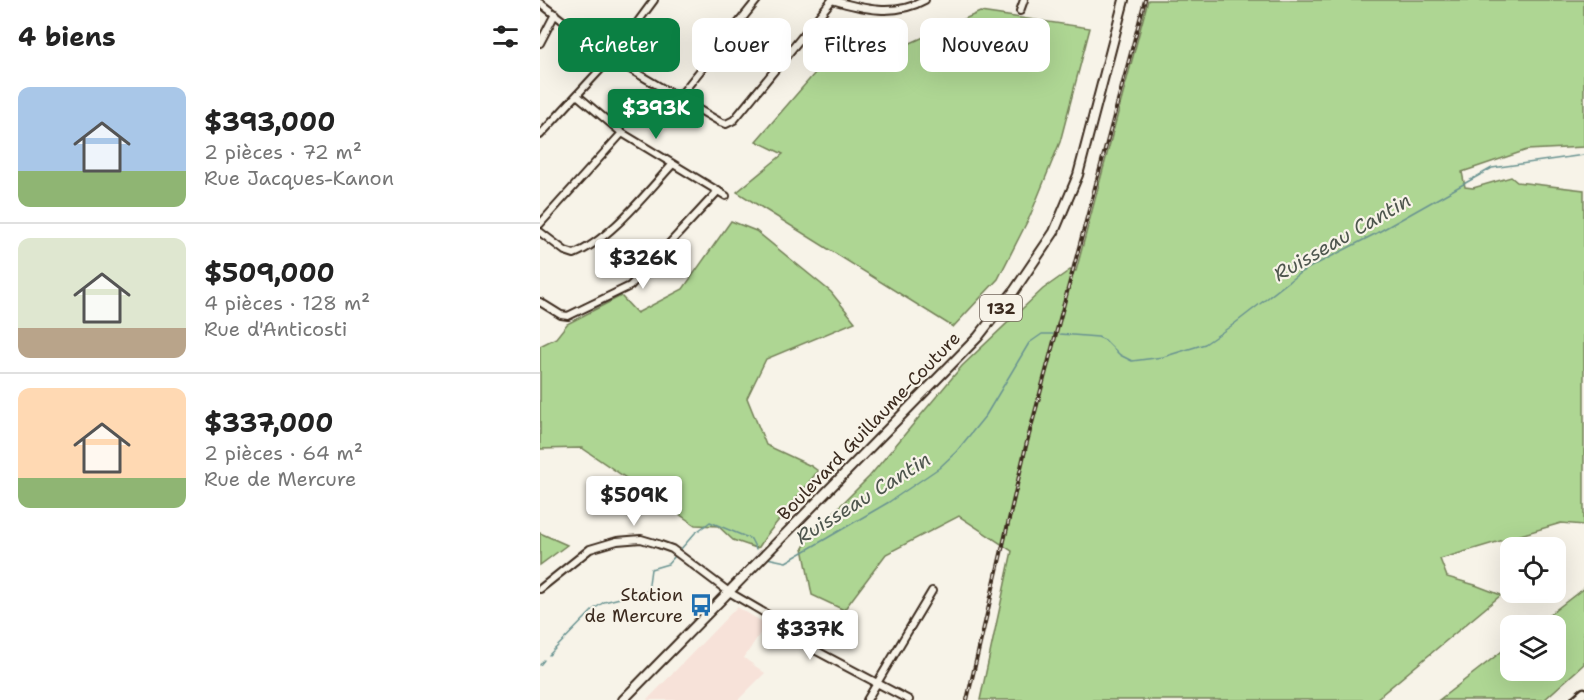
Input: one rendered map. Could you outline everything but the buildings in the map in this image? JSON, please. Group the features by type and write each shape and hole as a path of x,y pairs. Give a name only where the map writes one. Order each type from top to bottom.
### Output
{"highway":[{"path":"1576,700 1584,693"}],"main road":[{"name":"Boulevard Guillaume-Couture","path":"623,700 978,336 1014,291 1054,232 1078,175 1124,0"}],"street":[{"path":"640,18 654,0"},
{"path":"679,97 757,0"},
{"path":"635,72 720,122 726,123 734,120 832,0 860,8 880,10 910,7 925,0"},
{"path":"1020,11 1024,0"},
{"path":"540,3 560,18"},
{"path":"540,43 555,14"},
{"path":"540,135 598,72"},
{"path":"578,96 622,133 726,196"},
{"path":"540,224 622,133"},
{"path":"540,232 574,254 590,248 609,232 672,165"},
{"path":"540,302 561,315 568,316 630,286 718,191"},
{"path":"540,589 590,549 617,541 640,539 672,549 729,592 775,619 811,648 909,700"},
{"path":"867,700 932,591"}],"shaded area":[{"path":"737,607 766,624 744,658 765,673 738,700 647,700"}],"green space":[{"path":"1148,0 1584,0 1584,147 1527,150 1462,172 1465,187 1473,188 1511,177 1517,182 1584,190 1584,525 1561,523 1514,537 1500,537 1500,541 1440,559 1447,577 1475,585 1500,596 1375,700 980,700 1012,551 959,516 886,554 844,610 812,595 803,548 811,535 869,477 962,366 1043,289 1070,270 1076,271"},
{"path":"980,12 1021,18 967,18"},
{"path":"1050,22 1090,28 1060,142 1030,216 998,279 953,327 737,192 783,154 756,141 816,72 908,72 908,44 920,39 920,72 1050,72"},
{"path":"731,221 756,231 831,292 855,322 766,359 747,398 766,445 818,471 756,548 733,540 718,526 695,525 582,448 540,449 540,346 556,338 567,324 621,296 637,313 683,289"},
{"path":"540,533 567,545 540,565"},
{"path":"1584,588 1584,664 1566,680 1566,615 1549,615"},
{"path":"1500,653 1500,681 1565,681 1544,700 1439,700"}],"waterway":[{"name":"Ruisseau Cantin","path":"1060,334 1098,337 1105,340 1120,355 1132,361 1163,357 1205,344 1301,272 1375,234 1492,168 1584,155"},
{"name":"Ruisseau Cantin","path":"767,558 786,562 889,502 939,468 956,452 986,415 1029,343 1042,334 1053,334"},
{"name":"Ruisseau Cantin","path":"680,550 695,533 710,522 751,539 756,549"},
{"name":"Ruisseau Cantin","path":"549,655 594,609 604,602 648,591 651,569 668,564 675,556"},
{"name":"Ruisseau Cantin","path":"540,665 544,660"}],"railway":[{"path":"967,700 1026,446 1145,0"}],"place":[{"name":"Station de Mercure","path":"701,605"}]}
